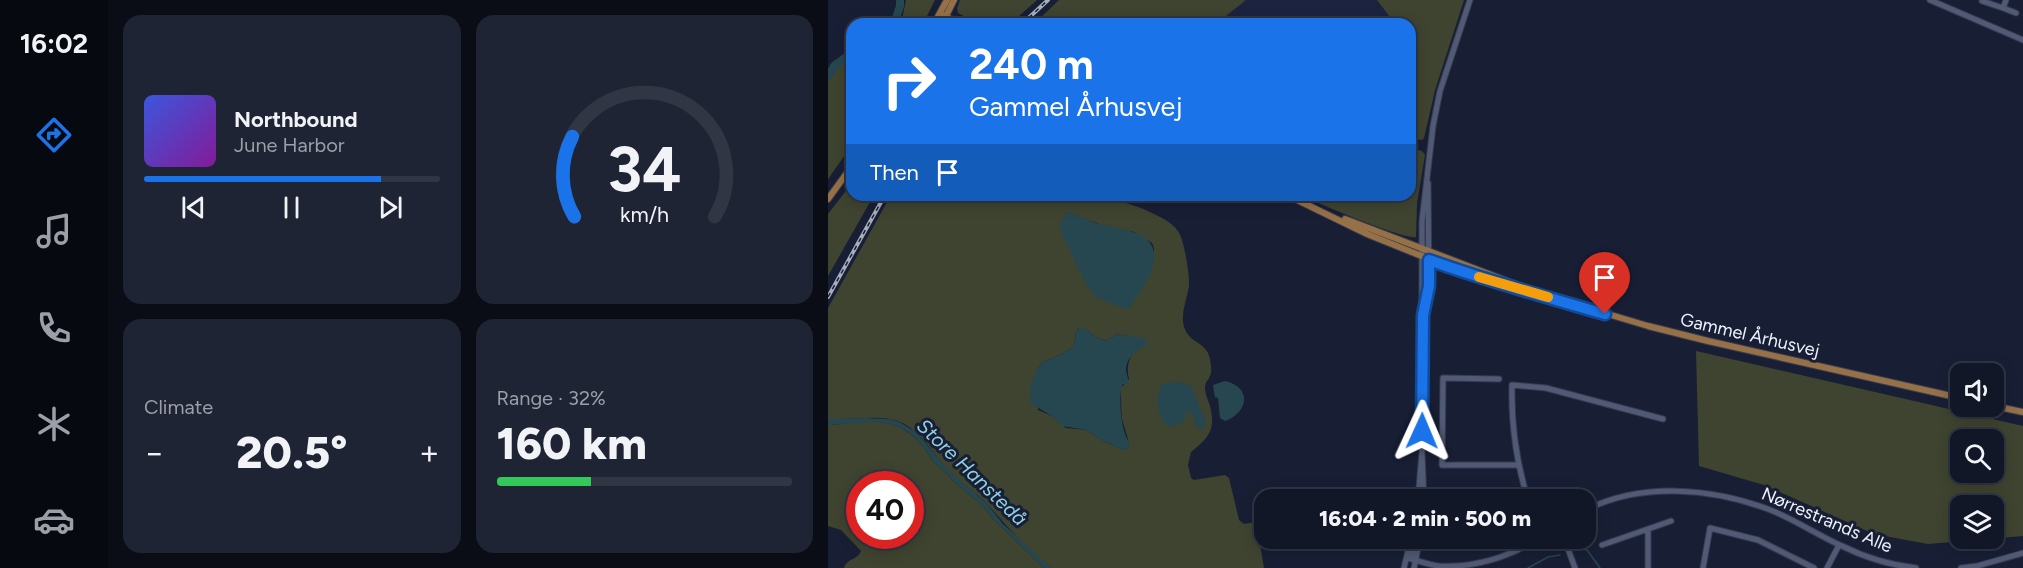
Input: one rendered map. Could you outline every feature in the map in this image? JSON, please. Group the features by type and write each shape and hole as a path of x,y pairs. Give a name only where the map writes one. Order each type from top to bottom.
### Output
{"main road":[{"path":"943,18 947,0"},
{"path":"940,18 954,0"},
{"path":"943,15 949,18"},
{"path":"828,199 846,174"},
{"name":"Gammel Århusvej","path":"1300,201 1367,234 1421,252 1429,251 1534,292 1658,329 1950,396"},
{"name":"Gammel Århusvej","path":"1421,252 1429,260 1508,287 1534,292"},
{"path":"2004,408 2023,412"}],"street":[{"path":"1419,489 1422,452 1422,221 1433,126 1440,91 1470,0"},
{"path":"1930,0 2023,40"},
{"path":"2003,8 2006,0"},
{"path":"1982,1 2016,13"},
{"path":"1423,315 1429,286 1428,178"},
{"path":"1500,378 1443,378 1442,465 1517,465"},
{"path":"1525,489 1517,465 1511,416 1512,385 1546,388 1663,419"},
{"path":"1422,452 1424,489"},
{"name":"Nørrestrands Alle","path":"1596,506 1627,495 1658,491 1713,494 1769,509 1839,546 1876,560 1916,568"},
{"path":"1602,545 1671,521"},
{"path":"1703,568 1710,528 1758,540 1814,568"},
{"path":"1648,529 1648,568"},
{"path":"1827,568 1839,546"},
{"path":"1404,568 1410,549"},
{"path":"1412,549 1412,554 1416,560"},
{"path":"1414,568 1418,549"},
{"path":"1407,558 1437,566 1470,564 1520,549"},
{"path":"1568,549 1575,568"},
{"path":"1961,568 1977,567 2023,554"}],"shaded area":[{"path":"906,0 935,0 926,18 902,18"},
{"path":"960,0 1037,0 1017,18 967,18 958,13"},
{"path":"1059,0 1246,0 1224,18 1040,18"},
{"path":"1235,0 1413,0 1400,18 1214,18"},
{"path":"1377,0 1464,0 1435,90 1422,140 1416,139 1416,18 1390,17"},
{"path":"846,61 846,154 828,179 828,79 837,66"},
{"path":"1416,150 1422,151 1425,155 1417,203 1416,237 1395,233 1314,201 1416,201"},
{"path":"846,191 846,201 871,201 828,276 828,214"},
{"path":"888,201 1119,201 1144,209 1173,225 1183,243 1189,275 1183,322 1190,337 1208,353 1211,364 1211,373 1205,388 1212,414 1211,427 1207,437 1191,452 1188,465 1191,478 1194,480 1225,475 1229,478 1239,520 1244,524 1254,522 1254,549 1261,549 1264,568 1051,568 1025,546 986,503 952,475 914,431 900,422 876,418 831,419 832,425 862,422 888,423 910,434 952,480 984,507 993,519 1044,568 844,568 861,551 859,549 924,549 924,471 846,471 846,535 841,530 828,526 828,308","holes":["1067,212 1101,225 1134,232 1152,243 1153,265","1079,328 1084,328 1105,341 1118,334 1133,337 1140,349 1130,358 1129,379 1121,388 1122,419 1129,448 1124,450 1103,441 1086,430 1066,428 1052,416 1038,410 1037,369 1043,362 1074,346 1076,332"]},
{"path":"1067,212 1098,224 1134,232 1150,243 1154,252 1151,272 1129,309 1096,297 1086,284 1060,230 1060,224"},
{"path":"1079,328 1084,328 1105,341 1118,334 1147,339 1147,344 1128,361 1126,369 1128,384 1123,384 1121,389 1121,416 1129,442 1129,448 1124,450 1103,441 1086,430 1062,426 1052,416 1030,403 1030,388 1037,369 1043,362 1074,346 1076,332"},
{"path":"1696,351 1950,409 1950,417 1984,417 2023,426 2023,536 2004,538 2004,495 1950,495 1950,542 1928,544 1874,534 1764,485 1699,466"},
{"path":"1225,381 1240,389 1244,400 1239,412 1225,421 1220,418 1218,398 1215,397 1213,385"},
{"path":"1180,382 1191,386 1193,390 1206,418 1203,430 1195,425 1193,415 1189,412 1185,414 1185,421 1171,427 1160,415 1158,398 1160,387 1164,384"},
{"path":"828,419 890,419 916,432 948,470 987,504 1003,524 1051,568 1044,568 993,519 984,507 935,463 909,433 886,423 828,425"}],"waterway":[{"path":"896,18 900,0"},
{"path":"828,76 835,65 846,57"},
{"path":"1582,549 1587,550 1600,568"},
{"path":"1528,568 1548,557 1560,555"}],"railway":[{"path":"1028,18 1048,0"},
{"path":"828,297 882,201"}],"slow traffic":[{"path":"1479,277 1548,297"}],"route":[{"path":"1422,431 1423,315 1429,286 1429,260 1508,287 1534,292 1605,314"}],"water label":[{"name":"Store Hanstedå","path":"972,472"}]}
